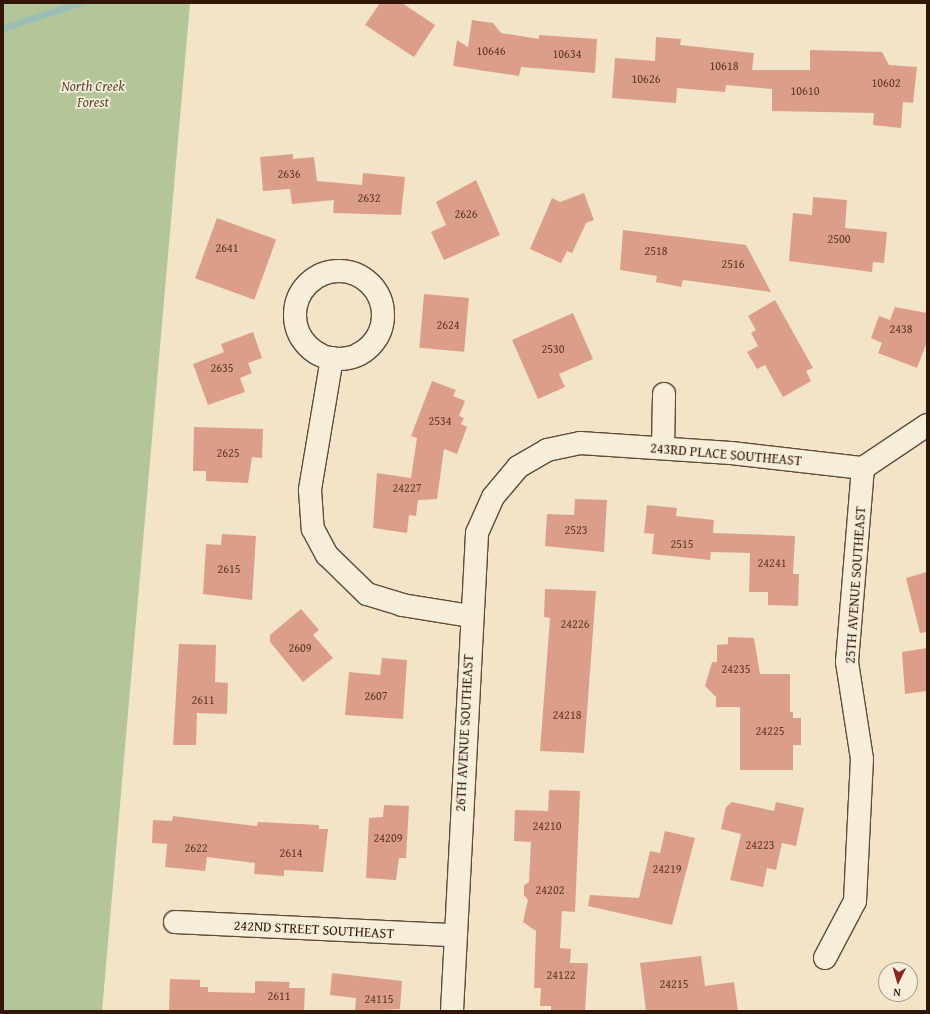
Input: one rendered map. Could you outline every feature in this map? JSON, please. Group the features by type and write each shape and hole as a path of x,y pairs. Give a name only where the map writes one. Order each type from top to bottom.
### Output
{"street":[{"path":"332,358 310,490 313,530 326,555 367,594 402,605 471,616"},
{"path":"663,448 664,394"},
{"path":"863,468 927,425"},
{"name":"243RD PLACE SOUTHEAST","path":"518,467 547,450 580,443 663,448 863,468"},
{"name":"26TH AVENUE SOUTHEAST","path":"452,1011 454,935 471,616 477,533 493,497 518,467"},
{"name":"25TH AVENUE SOUTHEAST","path":"825,958 855,901 862,759 848,662 863,468"},
{"name":"242ND STREET SOUTHEAST","path":"175,922 454,935"}],"green space":[{"name":"North Creek Forest","path":"3,3 190,3 102,1011 3,1011"}],"building":[{"path":"380,3 402,3 435,25 414,57 365,25"},
{"path":"472,20 493,23 501,33 539,39 539,35 597,39 595,73 521,67 519,76 453,66 457,40 468,47"},
{"path":"656,37 681,39 680,45 754,53 752,70 810,70 810,50 882,52 889,65 917,67 913,103 903,102 901,128 873,125 874,113 772,111 772,89 726,85 725,92 677,88 676,103 612,98 615,58 655,61"},
{"path":"293,154 293,159 314,157 317,181 362,185 363,173 405,177 401,215 333,213 334,200 292,204 290,189 263,191 260,157"},
{"path":"476,180 500,235 444,260 431,232 446,225 436,202"},
{"path":"584,193 594,220 586,223 572,253 567,251 561,263 530,249 552,198 560,202"},
{"path":"813,197 847,200 845,228 887,232 884,263 873,262 872,272 789,261 793,213 812,215"},
{"path":"217,218 276,240 254,300 195,278"},
{"path":"623,230 746,245 771,292 683,280 681,287 656,282 657,276 620,270"},
{"path":"424,294 469,298 464,352 419,348"},
{"path":"775,300 813,368 806,371 811,381 783,397 765,365 757,369 747,352 758,346 751,333 756,330 748,316"},
{"path":"895,307 927,313 927,342 917,368 878,353 882,343 871,338 879,316 890,320"},
{"path":"573,313 593,359 559,374 565,387 538,399 512,340"},
{"path":"253,332 262,358 248,363 252,373 240,378 245,392 208,405 193,364 224,352 221,344"},
{"path":"432,381 456,390 453,396 465,401 459,416 464,418 461,424 467,427 457,454 444,449 437,499 418,500 416,516 409,515 407,533 373,528 377,473 411,478 417,438 411,436"},
{"path":"194,427 263,429 262,458 252,457 248,483 206,481 206,471 193,471"},
{"path":"575,499 607,500 604,552 545,546 547,514 574,515"},
{"path":"647,505 677,508 676,516 714,520 713,533 795,536 793,574 799,574 798,606 768,605 768,592 749,592 750,553 711,552 710,560 652,554 654,534 644,533"},
{"path":"222,534 256,536 252,600 203,594 206,544 221,545"},
{"path":"927,572 927,632 920,633 906,578"},
{"path":"545,589 596,591 584,753 540,751 550,618 544,617"},
{"path":"301,609 319,630 313,635 333,658 303,682 270,642 270,635"},
{"path":"728,637 754,638 760,674 790,674 790,712 793,712 793,718 801,718 801,745 793,745 793,770 740,770 740,707 716,707 716,697 705,686 712,662 717,662 717,645 728,644"},
{"path":"179,644 216,645 215,682 228,683 227,714 197,713 196,745 173,745"},
{"path":"927,648 927,691 905,694 902,652"},
{"path":"382,658 407,660 403,719 345,715 349,672 380,675"},
{"path":"549,790 580,791 575,912 562,911 560,948 571,949 570,963 588,963 585,1011 551,1011 551,1006 540,1006 541,988 534,988 536,931 523,922 528,900 524,895 524,885 529,882 531,842 514,841 515,810 548,811"},
{"path":"732,802 774,811 776,802 804,808 796,846 782,843 776,870 767,868 763,887 730,880 741,834 721,829 726,807"},
{"path":"384,805 409,806 406,858 399,858 396,880 366,878 369,818 383,817"},
{"path":"173,816 257,826 258,822 319,825 319,829 328,829 323,872 284,870 284,876 254,874 255,863 207,857 205,871 165,867 167,844 152,843 153,820 172,821"},
{"path":"665,831 695,838 672,925 588,906 590,895 639,898 650,851 660,853"},
{"path":"701,956 705,986 734,982 738,1011 646,1011 640,963"},
{"path":"332,973 402,981 400,1009 355,1011 356,998 330,995"},
{"path":"170,979 200,980 200,987 208,987 208,992 255,993 255,981 290,982 289,988 305,988 304,1011 169,1011"}],"waterway":[{"path":"3,28 79,3"}]}
